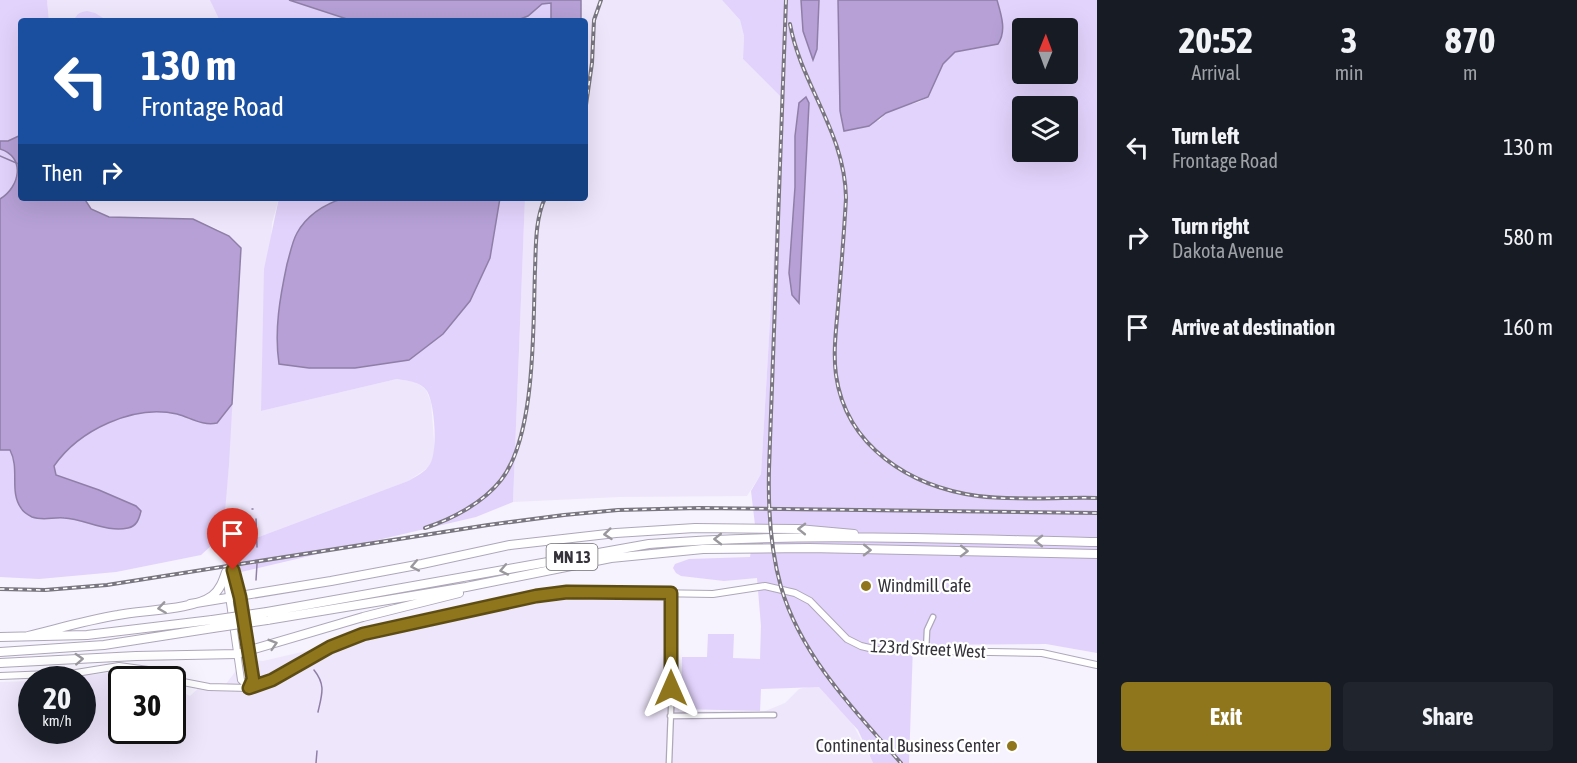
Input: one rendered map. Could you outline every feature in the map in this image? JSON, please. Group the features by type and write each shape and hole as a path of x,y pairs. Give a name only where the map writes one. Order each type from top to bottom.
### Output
{"highway":[{"path":"28,636 117,615 240,597 422,564 510,545 616,533 694,528 809,529 881,538"},
{"name":"MN 13","path":"267,616 650,544 709,539 881,538 1097,542"},
{"name":"MN 13","path":"0,652 104,645 212,624 495,581 611,558 703,549 809,548 1097,554"},
{"path":"190,604 212,596 222,583 226,572"},
{"path":"0,663 136,656 237,654 363,617 447,597 495,581"},
{"name":"MN 13","path":"0,637 87,635 212,624"}],"street":[{"path":"230,565 240,597 249,651 253,679 249,688 241,680 226,572 230,565"},
{"name":"123rd Street West","path":"249,688 272,680 330,647 373,632 536,596 567,592 713,594 765,586 795,592 810,601 847,639 861,646 879,650 1042,652 1097,665"},
{"path":"669,763 672,684 671,593"},
{"path":"926,651 927,630 933,617"},
{"path":"0,676 76,673 119,666 148,670 178,681 209,687 249,688"},
{"path":"670,716 774,715"}],"shaded area":[{"path":"0,0 47,0 49,18 18,18 18,136 0,141"},
{"path":"47,0 289,0 344,18 49,18"},
{"path":"210,0 289,0 344,18 219,18"},
{"path":"289,0 581,0 581,18 551,18 551,3 542,4 523,18 344,18"},
{"path":"581,0 722,0 740,20 744,36 743,59 783,99 761,474 747,496 619,497 513,502 525,201 588,201 588,18 581,18"},
{"path":"722,0 801,0 803,31 813,60 817,49 819,0 838,0 840,111 844,130 880,120 886,113 928,97 943,64 955,52 985,47 1001,12 997,0 1097,0 1097,653 1046,644 913,645 909,763 873,763 858,730 819,687 761,689 760,711 681,709 682,657 707,657 708,634 734,634 733,658 760,659 761,626 757,578 724,581 681,576 673,568 675,564 689,559 750,557 755,525 751,491 761,474 783,99 743,59 744,36 740,20"},
{"path":"801,0 819,0 817,49 813,60 803,31"},
{"path":"838,0 997,0 1002,22 1001,39 998,44 955,52 943,64 928,97 886,113 869,126 844,131 840,111"},
{"path":"542,3 551,3 551,18 523,18"},
{"path":"82,12 95,13 103,18 76,18"},
{"path":"806,97 809,103 799,303 792,295 789,273 795,187 795,136 799,103"},
{"path":"18,136 18,201 86,201 91,209 109,217 193,219 229,236 241,248 232,404 217,423 202,423 177,414 160,412 126,417 93,431 78,441 54,466 56,475 136,506 141,511 139,517 136,524 128,528 112,529 72,519 32,517 24,512 17,501 13,457 10,450 0,450 0,199 12,187 17,172 14,158 0,149 0,141 8,141"},
{"path":"0,149 14,158 17,172 12,187 0,199"},
{"path":"86,201 278,201 272,223 261,411 397,379 416,382 426,390 431,402 435,454 429,467 408,481 251,540 237,573 222,576 224,512 229,465 236,242 218,229 193,219 109,217 91,209"},
{"path":"278,201 336,201 311,215 297,233 279,364 309,368 355,368 490,258 500,201 525,201 513,502 476,517 237,573 251,540 408,481 428,467 434,449 430,397 424,388 409,381 397,379 261,411 264,269"},
{"path":"336,201 500,201 490,258 470,301 443,334 409,360 355,368 309,368 279,364 278,314 294,240 301,227 311,216"},
{"path":"0,215 193,219 229,236 241,248 223,535 201,555 116,572 39,579 0,577"},
{"path":"678,598 679,711 763,712 785,703 799,689 817,685 843,705 873,763 0,763 0,682 18,681 18,744 96,744 96,674 108,673 108,744 186,744 186,694 190,696 203,684 226,684 244,660 263,661 453,617 574,599"}],"waterway":[{"path":"0,156 18,164"},
{"path":"256,519 257,547"},
{"path":"256,580 257,564"},
{"path":"314,670 322,685 318,712"},
{"path":"316,763 317,751"}],"railway":[{"path":"588,91 594,20 601,0"},
{"path":"786,0 769,469 772,543 777,572 790,612 815,659 865,723 901,763"},
{"path":"790,24 803,68 831,130 844,174 846,198 835,358 842,401 853,423 868,443 906,473 953,491 978,496 1008,498 1097,498"},
{"path":"425,528 446,520 476,503 501,480 512,461 527,409 533,349 537,233 539,215 544,201"},
{"path":"0,589 45,590 107,585 488,525 618,510 700,508 1097,513"}],"place":[{"name":"Windmill Cafe","path":"866,586"},
{"name":"Continental Business Center","path":"1012,746"}],"route":[{"path":"233,570 240,597 253,679 249,688 272,680 330,647 363,634 536,596 590,592 671,593 671,688"}]}
